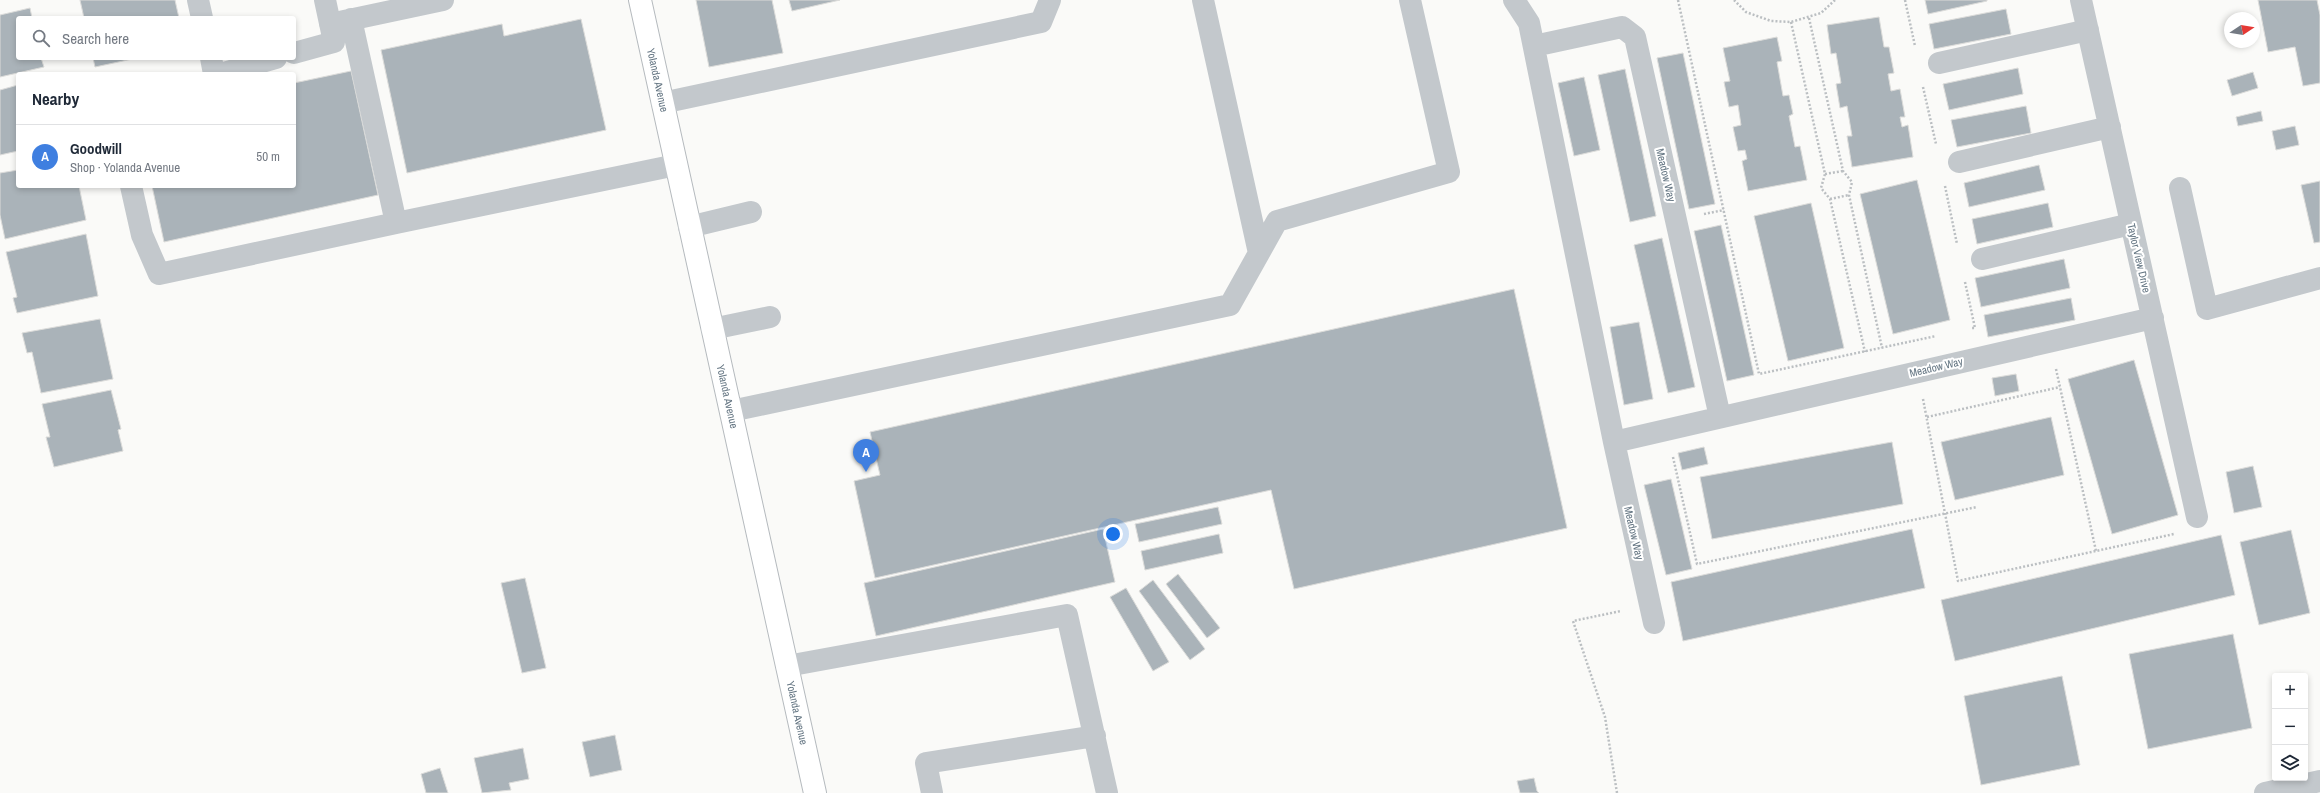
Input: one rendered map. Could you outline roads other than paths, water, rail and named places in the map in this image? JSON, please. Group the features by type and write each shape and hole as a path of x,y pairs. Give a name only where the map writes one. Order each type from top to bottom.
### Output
{"main road":[{"name":"Yolanda Avenue","path":"640,0 815,793"}],"street":[{"path":"198,0 202,16"},
{"path":"296,52 334,42 325,0"},
{"path":"330,24 443,0"},
{"path":"662,103 1042,22 1050,0"},
{"path":"1203,0 1259,253"},
{"path":"731,411 1230,304 1277,221 1449,172 1410,0"},
{"name":"Meadow Way","path":"1514,0 1529,22 1614,442 1652,614"},
{"name":"Taylor View Drive","path":"2081,0 2153,318 2196,517"},
{"path":"352,19 396,223"},
{"name":"Meadow Way","path":"1534,46 1622,27 1635,37 1720,417"},
{"path":"1939,63 2088,30"},
{"path":"211,60 214,72"},
{"path":"227,72 269,60"},
{"path":"1959,162 2110,127"},
{"path":"131,188 142,235 159,274 676,165"},
{"path":"2180,188 2207,309 2320,278"},
{"path":"689,227 751,212"},
{"path":"1982,259 2131,224"},
{"path":"712,329 770,317"},
{"name":"Meadow Way","path":"1614,442 2153,318"},
{"path":"787,666 1067,615 1107,793"},
{"path":"932,793 926,763 1095,736"},
{"path":"2266,793 2320,781"}],"place":[{"name":"Goodwill","path":"866,472"}]}
